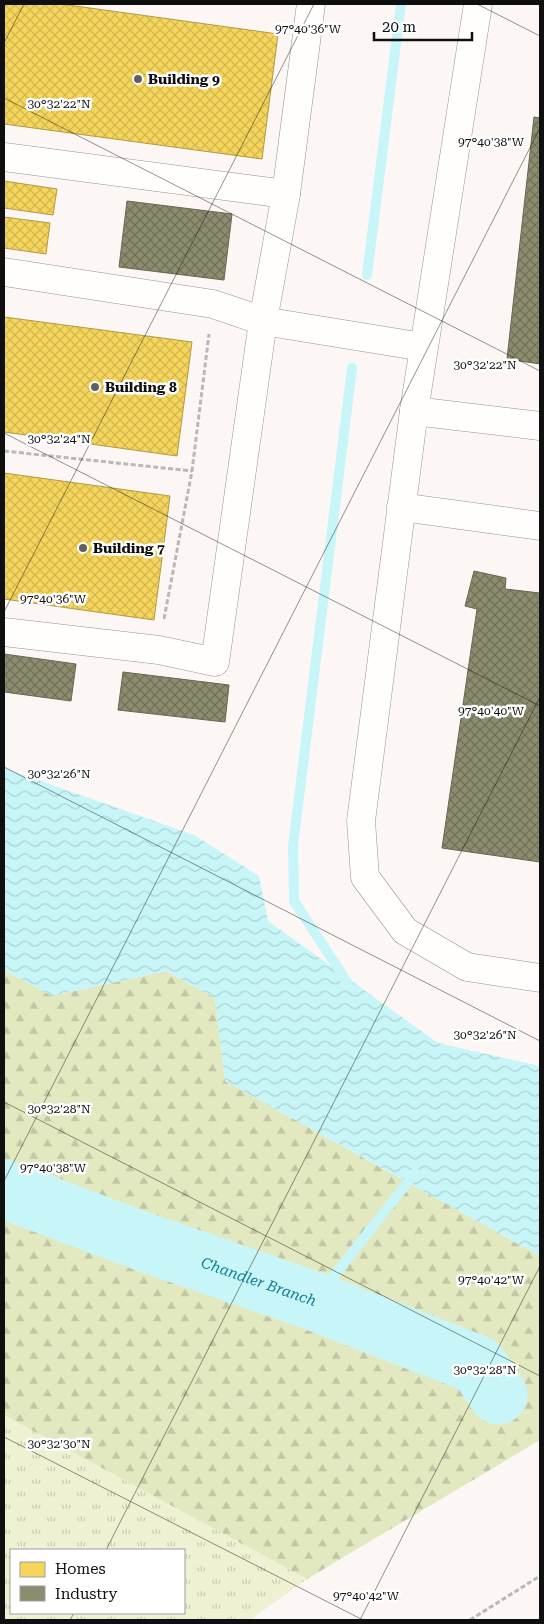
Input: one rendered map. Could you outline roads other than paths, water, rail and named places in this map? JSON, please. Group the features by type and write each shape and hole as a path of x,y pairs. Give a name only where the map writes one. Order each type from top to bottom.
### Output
{"street":[{"path":"4,632 159,650 216,662 263,321 286,194 311,4"},
{"path":"478,4 423,347 361,821 365,876 405,931 467,967 540,978"},
{"path":"4,157 286,194"},
{"path":"4,272 212,304 263,321 423,347"},
{"path":"414,410 540,426"},
{"path":"401,507 540,526"}],"water":[{"path":"4,768 194,835 259,876 268,921 438,1043 540,1066 540,1256 225,1081 215,998 166,971 52,996 4,970"}],"waterway":[{"path":"367,275 401,4"},
{"path":"349,985 294,901 293,846 352,368"},
{"path":"314,1301 415,1173"},
{"name":"Chandler Branch","path":"4,1189 144,1242 314,1301 478,1365 498,1395"}],"place":[{"name":"Building 9","path":"138,79"},
{"name":"Building 8","path":"95,387"},
{"name":"Building 7","path":"83,548"}]}
